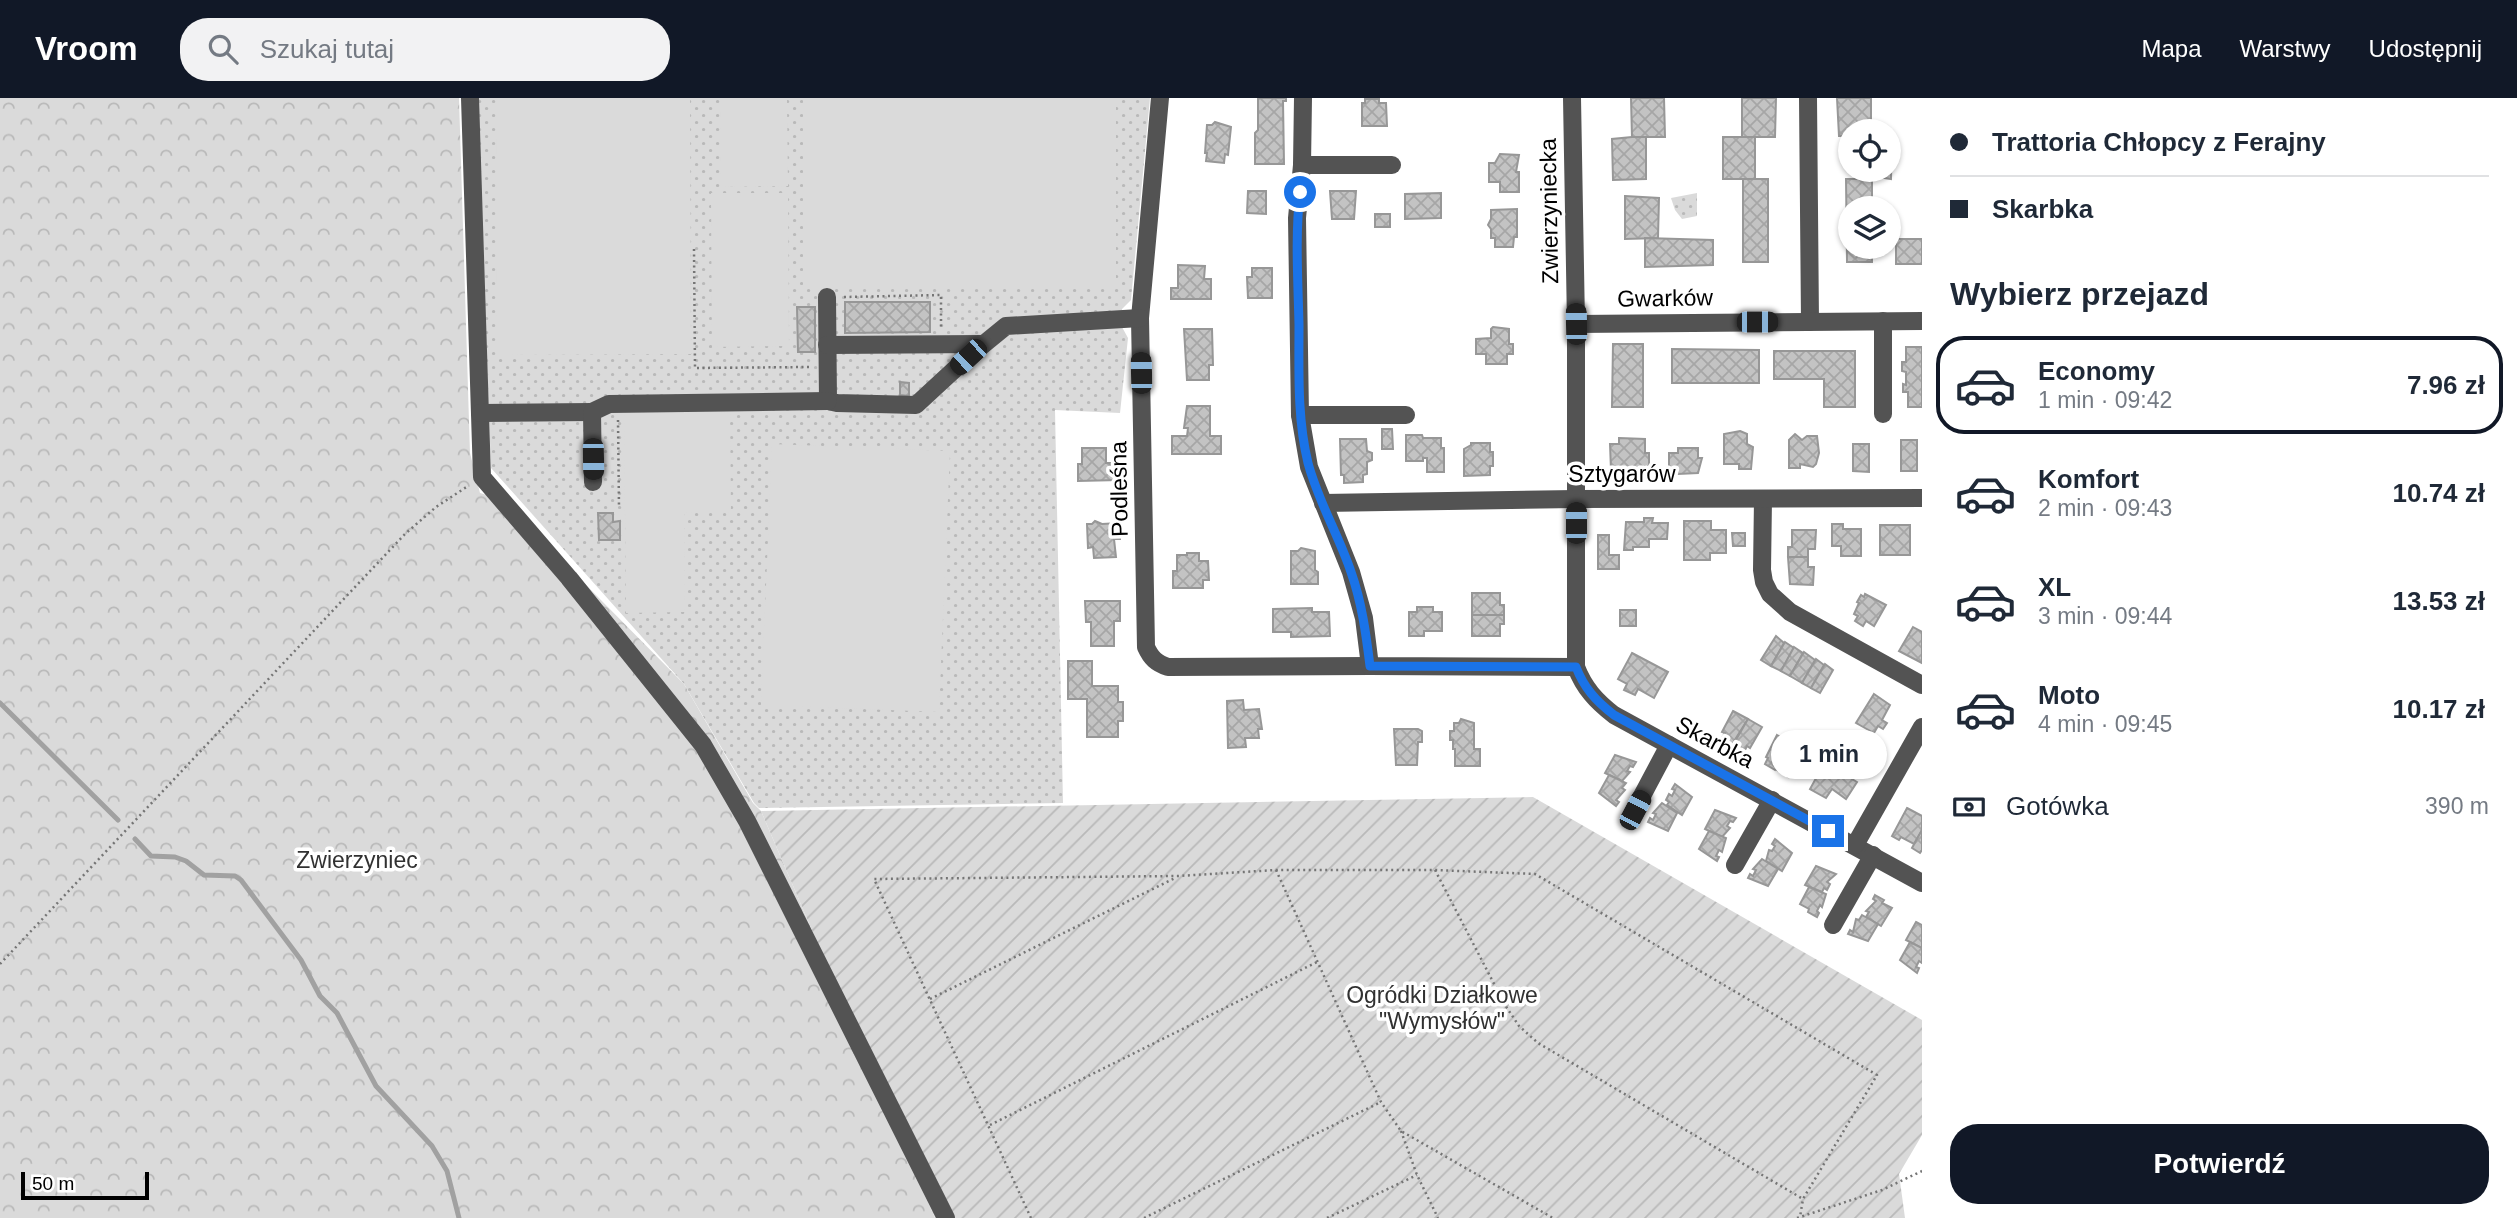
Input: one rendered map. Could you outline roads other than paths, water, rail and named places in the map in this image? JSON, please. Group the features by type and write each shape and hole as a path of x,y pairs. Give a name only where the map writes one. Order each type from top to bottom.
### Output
{"street":[{"path":"470,98 482,477 569,578 703,745 747,821 946,1218"},
{"name":"Podleśna","path":"1160,98 1140,318 1146,647 1158,664 1168,667 1370,666"},
{"path":"1303,98 1302,165 1297,218 1300,415 1309,467 1351,572 1364,618 1370,666 1576,667"},
{"name":"Zwierzyniecka","path":"1572,98 1576,324 1576,667"},
{"path":"1808,98 1810,321"},
{"path":"1302,165 1392,165"},
{"path":"827,297 828,401"},
{"path":"480,413 592,412 618,403 828,401 916,405 1006,326 1140,318"},
{"path":"1883,321 1883,414"},
{"name":"Gwarków","path":"1576,324 1922,321"},
{"path":"827,345 983,344"},
{"path":"592,412 593,482"},
{"path":"1300,415 1406,415"},
{"name":"Sztygarów","path":"1323,503 1922,498"},
{"path":"1762,499 1762,570 1770,594 1790,612 1922,685"},
{"name":"Skarbka","path":"1576,667 1583,684 1597,702 1632,725 1922,883"},
{"path":"1855,845 1922,727"},
{"path":"1635,810 1669,745"},
{"path":"1735,865 1772,800"},
{"path":"1833,926 1873,855"}],"waterway":[{"path":"0,703 118,820"},
{"path":"135,839 151,856 175,857 186,861 204,875 235,876 241,880 301,960 320,996 337,1013 376,1086 432,1146 447,1171 459,1218"}],"park label":[{"name":"Zwierzyniec","path":"357,860"},
{"name":"Ogródki Działkowe \"Wymysłów\"","path":"1442,1008"}]}
